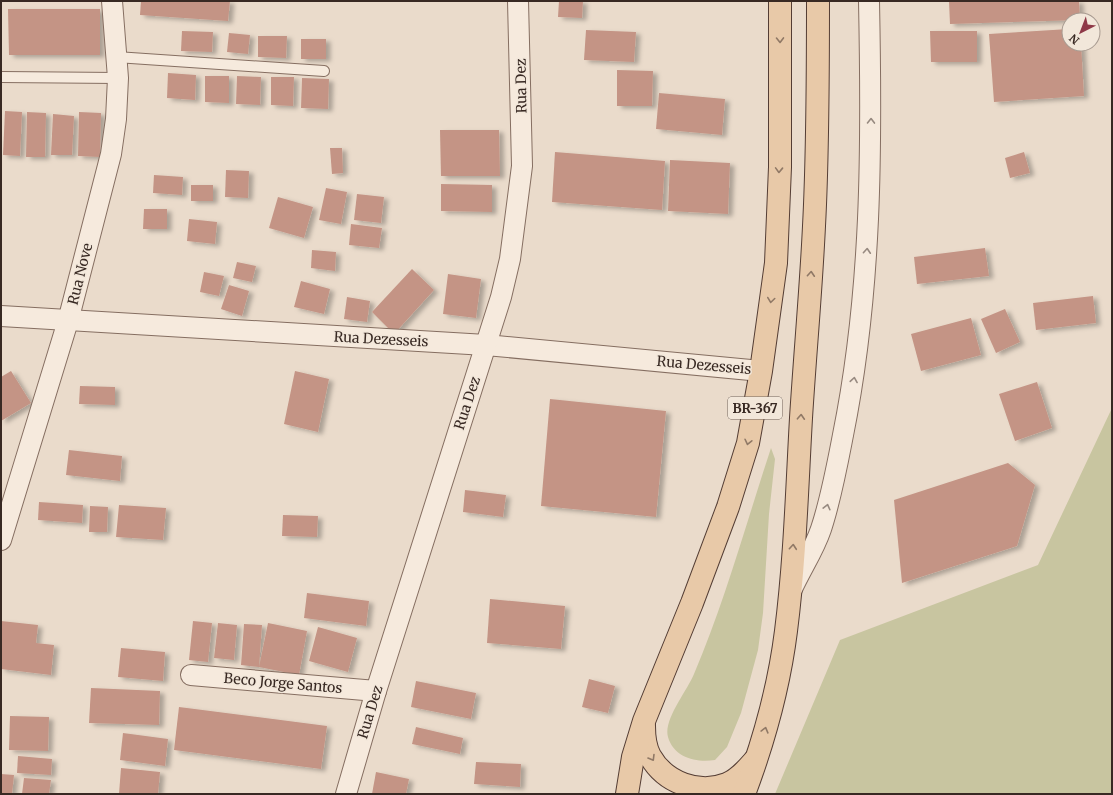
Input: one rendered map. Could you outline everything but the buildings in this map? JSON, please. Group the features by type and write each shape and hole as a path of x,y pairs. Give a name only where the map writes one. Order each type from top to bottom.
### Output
{"main road":[{"name":"BR-367","path":"627,794 632,757 644,721 692,603 728,507 748,443 761,370 776,263 780,136 780,1"},
{"name":"BR-367","path":"744,794 757,758 774,696 786,632 799,480 801,422 814,224 818,1"},
{"name":"BR-367","path":"644,721 644,739 650,756 661,770 675,782 692,788 710,788 727,784 742,775 757,758"}],"street":[{"name":"Rua Nove","path":"1,540 68,321 111,154 116,119 118,78 112,1"},
{"name":"Rua Dez","path":"346,794 376,691 501,298 510,259 522,166 518,1"},
{"path":"789,594 821,530 838,462 854,382 863,307 868,246 871,106 869,1"},
{"name":"Rua Dezesseis","path":"1,316 486,345 761,370"},
{"name":"Beco Jorge Santos","path":"191,676 376,691"}],"lane":[{"path":"116,56 324,71"},
{"path":"1,77 118,78"}],"shaded area":[{"path":"1112,408 1112,794 775,794 840,640 1038,565"},
{"path":"771,448 775,459 769,514 763,613 758,650 741,713 727,747 715,760 694,760 687,758 675,750 668,737 667,730 672,714 691,681 716,619"}]}
